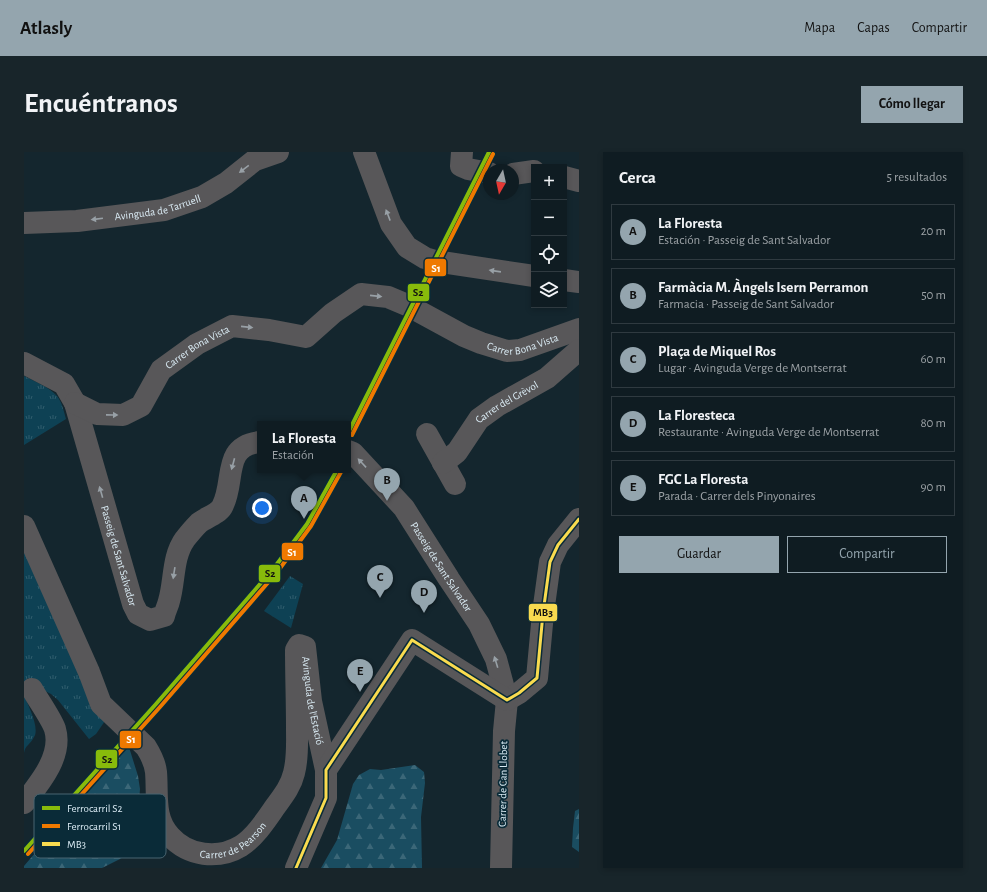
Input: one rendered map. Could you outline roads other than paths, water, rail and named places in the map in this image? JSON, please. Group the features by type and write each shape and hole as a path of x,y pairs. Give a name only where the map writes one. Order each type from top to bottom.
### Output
{"street":[{"name":"Avinguda de Tarruell","path":"24,223 76,221 164,210 202,197 226,183 255,160 278,152"},
{"path":"364,152 391,224 407,247 425,258 435,261 531,276"},
{"path":"462,152 461,166 468,170 483,172"},
{"path":"519,173 531,171"},
{"path":"567,178 579,181"},
{"path":"567,280 579,282"},
{"name":"Carrer Bona Vista","path":"76,403 97,414 123,415 141,406 161,370 197,344 232,326 306,336 333,313 361,294 388,297 407,305 464,336 507,351 520,350 579,329"},
{"name":"Carrer del Grèvol","path":"443,463 457,452 479,419 497,406 547,378 579,350"},
{"path":"24,363 64,384 76,403"},
{"name":"Passeig de Sant Salvador","path":"76,403 133,604 138,614 150,620 164,616 169,601 176,556 184,540 200,523 221,508 228,489 233,461 238,450 247,445 257,443"},
{"path":"427,434 455,484"},
{"name":"Passeig de Sant Salvador","path":"351,452 404,508 479,624 496,659 507,700"},
{"path":"326,770 412,640 507,700 519,693 537,678 543,613 550,562 558,545 579,519"},
{"name":"Carrer de Pearson","path":"24,526 101,704 146,747 154,765 157,794"},
{"name":"Carrer de Pearson","path":"166,831 176,842 195,852 205,854 224,853 242,845 250,839 271,813 290,786 294,775 297,758 296,650 299,645 305,647"},
{"name":"Avinguda de l'Estació","path":"296,868 326,798 326,770 311,701 305,647"},
{"path":"24,803 45,776 56,748 55,730 32,689"},
{"name":"Carrer de Can Llobet","path":"501,868 504,731 507,700"}],"rail line":[{"name":"S2","path":"351,427 489,152"},
{"name":"S1","path":"352,435 493,154"},
{"name":"S2","path":"75,794 156,704 274,568 307,524 335,473"},
{"name":"S1","path":"82,794 160,707 278,571 311,526 340,473"},
{"name":"S2","path":"24,851 34,840"},
{"name":"S1","path":"28,854 34,847"}],"place":[{"name":"Farmàcia M. Àngels Isern Perramon","path":"387,501"},
{"name":"La Floresta","path":"304,519"},
{"name":"Plaça de Miquel Ros","path":"380,598"},
{"name":"La Floresteca","path":"424,613"},
{"name":"FGC La Floresta","path":"360,692"}]}
